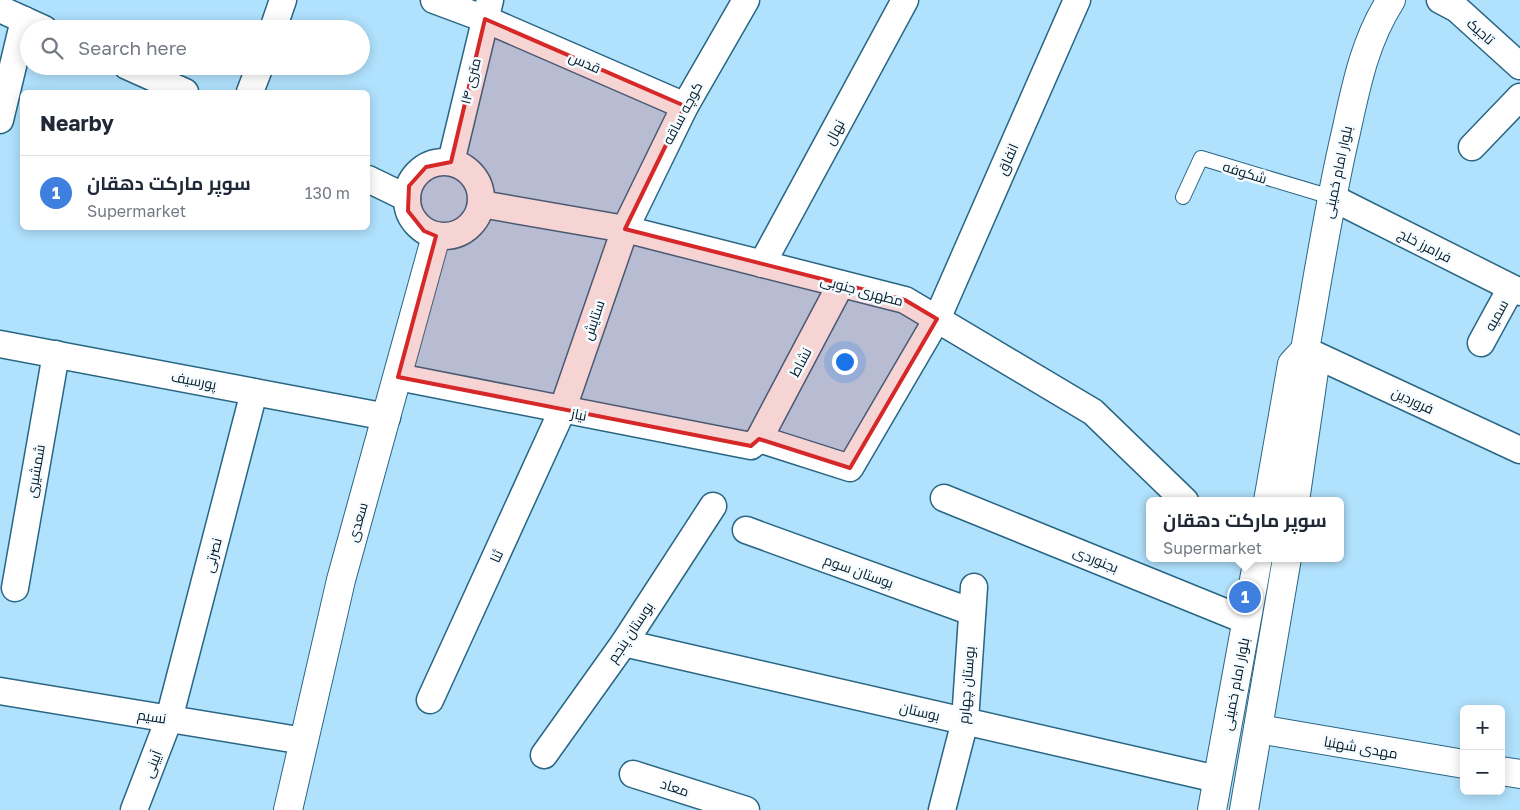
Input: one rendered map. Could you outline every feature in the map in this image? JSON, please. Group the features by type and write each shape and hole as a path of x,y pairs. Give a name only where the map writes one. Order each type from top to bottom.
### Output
{"street":[{"path":"276,20 283,0"},
{"name":"قدس","path":"434,0 488,9 685,106"},
{"name":"کوچه ساقه","path":"625,229 685,106 746,0"},
{"name":"نهال","path":"762,264 905,0"},
{"name":"انفاق","path":"759,439 850,468 937,319 1077,0"},
{"name":"بلوار امام خمینی","path":"1296,497 1314,371 1306,350 1331,197 1360,71 1379,19 1392,0"},
{"name":"تاجیک","path":"1440,0 1457,9 1520,66"},
{"path":"0,9 25,20"},
{"name":"متری ۱۴","path":"451,162 488,9"},
{"path":"0,120 20,64"},
{"path":"147,75 181,90"},
{"path":"251,90 257,75"},
{"path":"1472,147 1520,96"},
{"path":"451,162 470,173 477,182 481,204 477,216 470,226 460,233 436,236 424,231 408,211 407,198 409,186 416,175 426,167 438,163 451,162"},
{"path":"370,180 407,198"},
{"name":"فرامرز خلج","path":"1331,197 1516,290"},
{"name":"مطهری جنوبی","path":"481,204 625,229 905,300 1093,412 1180,497"},
{"name":"ستایش","path":"562,411 625,229"},
{"name":"سعدی","path":"288,810 341,580 436,236"},
{"name":"نشاط","path":"759,439 841,284"},
{"name":"سمیه","path":"1481,343 1516,290"},
{"name":"پورسیف","path":"0,344 387,417"},
{"name":"بلوار امام خمینی","path":"1269,497 1292,364 1306,350"},
{"name":"فروردین","path":"1306,350 1520,450"},
{"name":"شمشیری","path":"16,588 56,354"},
{"name":"نیاز","path":"398,378 751,446 759,439"},
{"name":"نصرتی","path":"169,718 254,392"},
{"name":"ثنا","path":"430,700 562,411"},
{"name":"بجنوردی","path":"944,498 1247,620"},
{"name":"بوستان پنجم","path":"544,755 624,643 713,506"},
{"name":"بوستان سوم","path":"746,530 973,600"},
{"name":"بلوار امام خمینی","path":"1212,810 1247,620 1253,562"},
{"path":"1244,810 1285,562"},
{"name":"بوستان چهارم","path":"942,810 965,721 973,600"},
{"name":"بوستان","path":"624,643 1217,780"},
{"name":"نسیم","path":"1,694 169,718 304,741"},
{"name":"آیینی","path":"134,810 169,718"},
{"name":"مهدی شهنیا","path":"1258,729 1460,763"},
{"path":"1505,772 1520,774"},
{"name":"معاد","path":"633,774 716,805 746,810"}],"lane":[{"name":"شکوفه","path":"1183,197 1201,158 1331,197"}],"highlighted area":[{"path":"485,19 685,106 625,229 905,300 937,319 850,468 759,439 751,446 398,377 436,236 424,231 408,211 409,186 426,167 451,162"}],"place":[{"name":"سوپر مارکت دهقان","path":"1245,597"}]}
